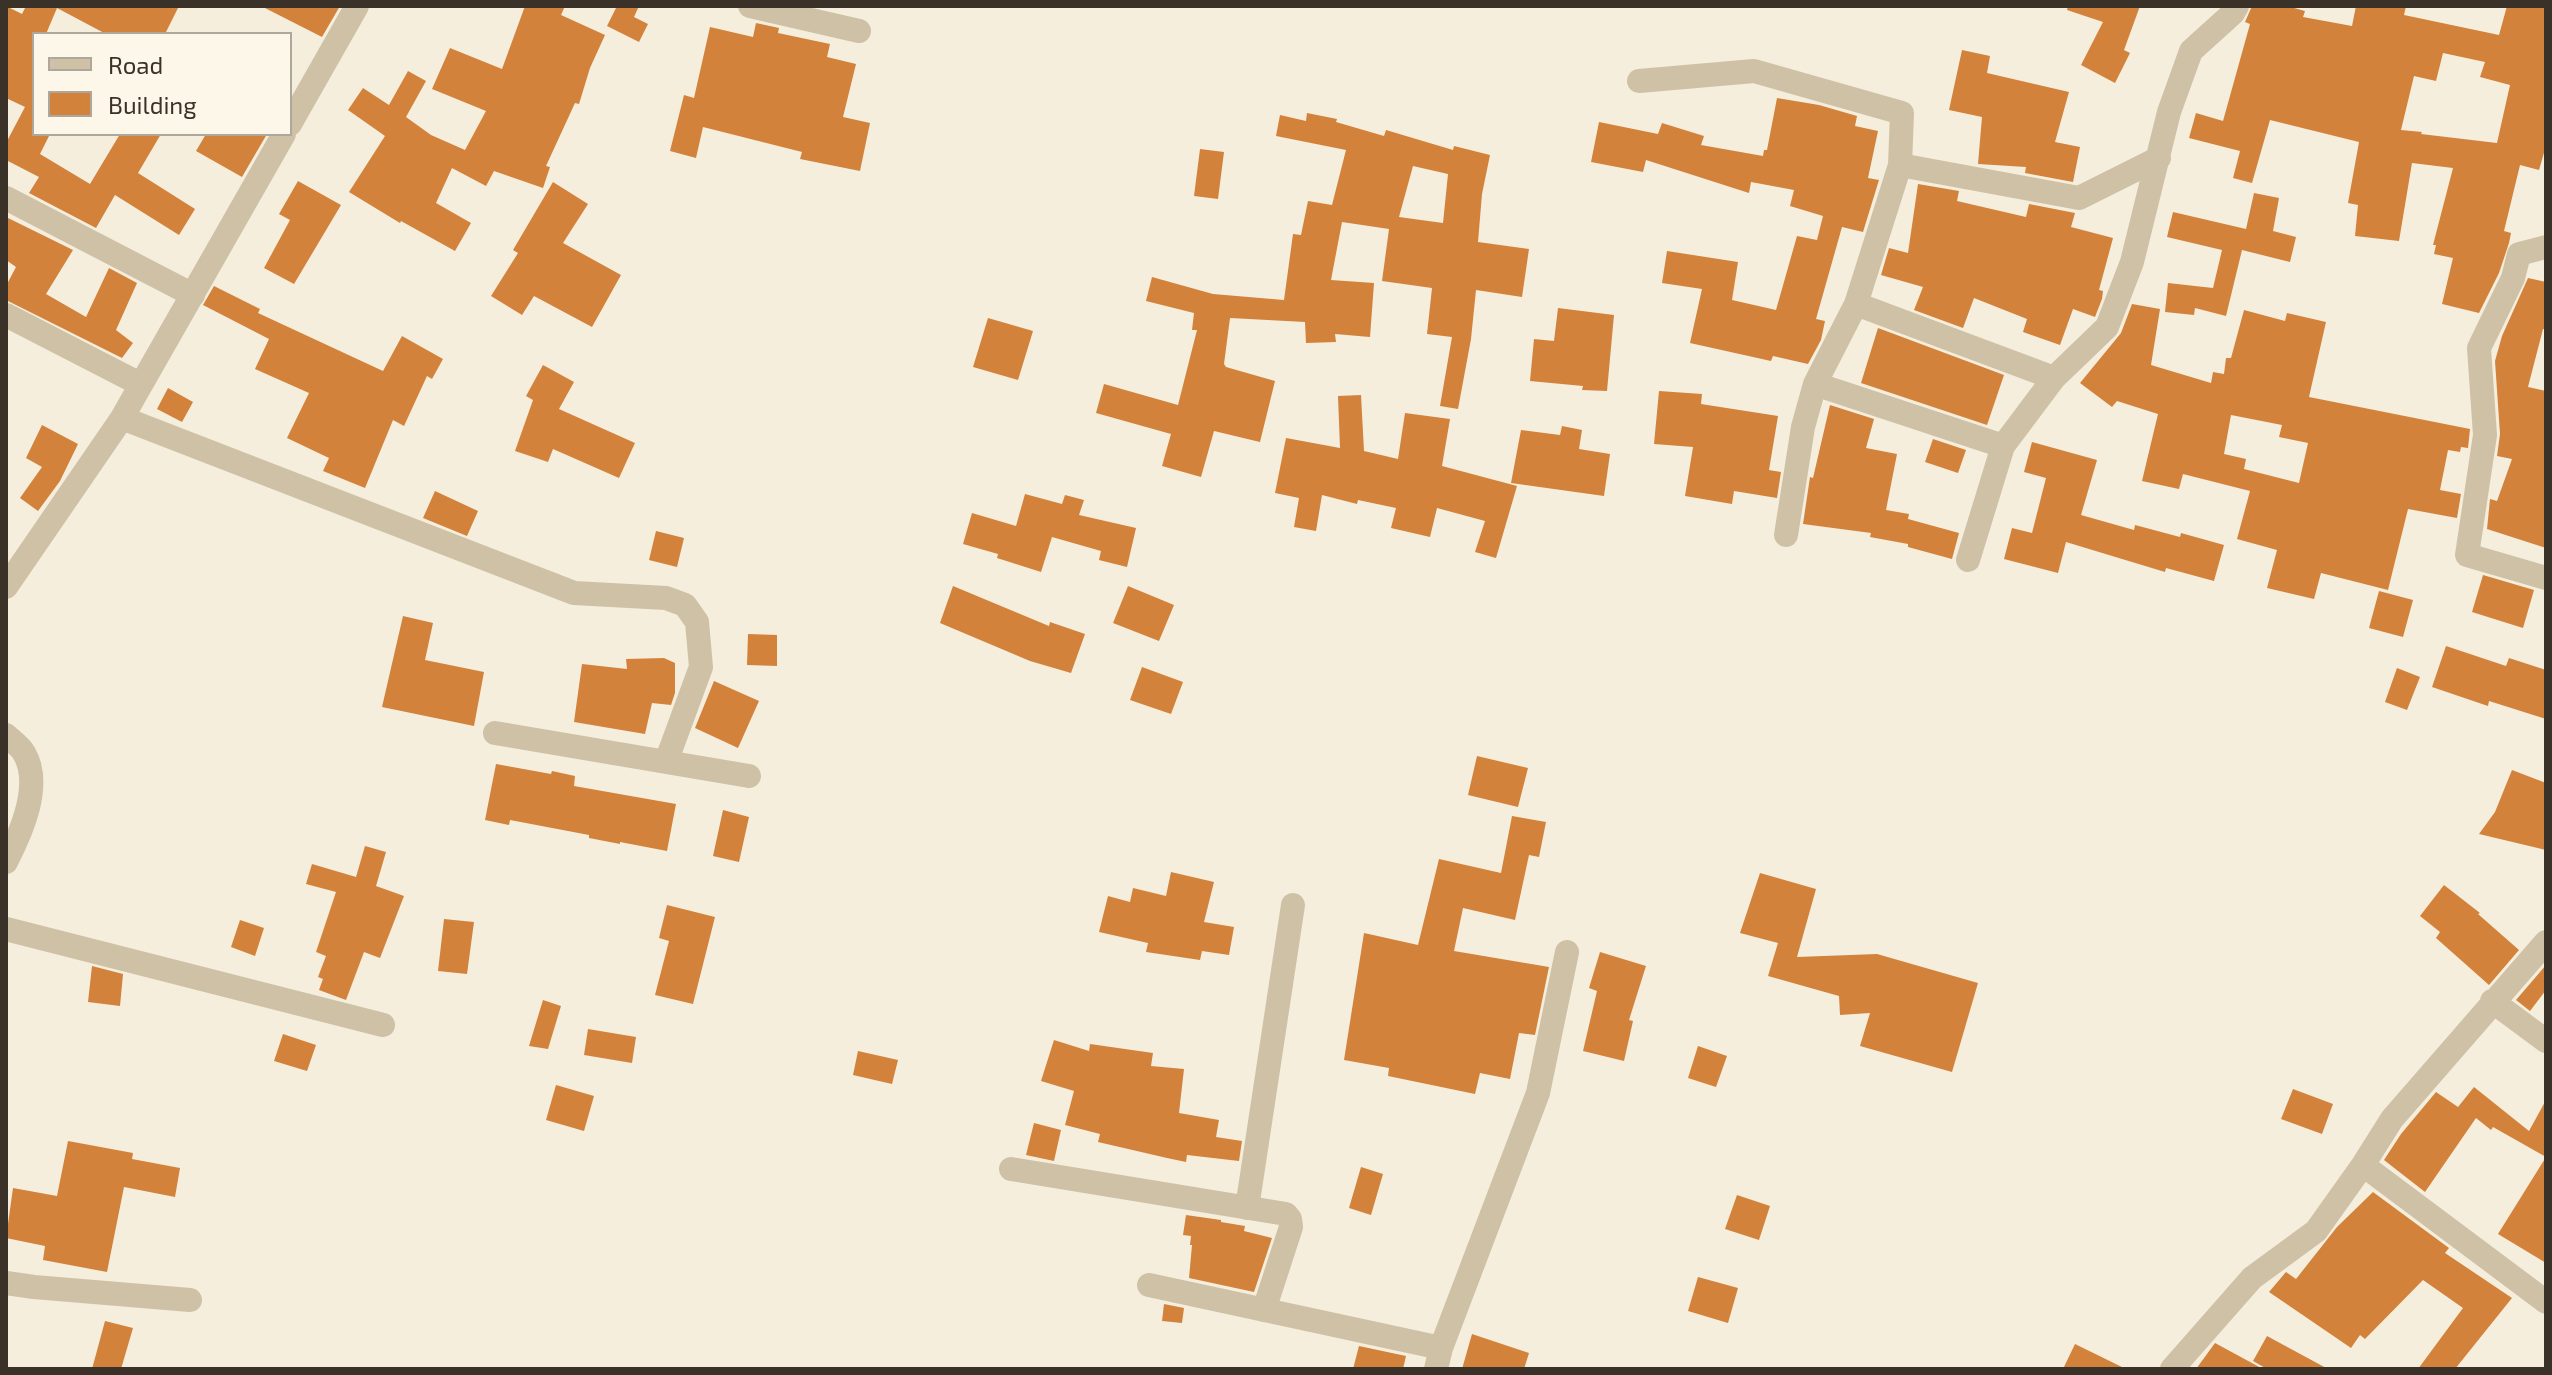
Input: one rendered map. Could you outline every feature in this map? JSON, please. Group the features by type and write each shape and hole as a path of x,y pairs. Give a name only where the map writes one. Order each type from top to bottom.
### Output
{"street":[{"path":"292,120 357,6"},
{"path":"750,6 859,31"},
{"path":"1968,560 2003,446 2054,378 2107,327 2132,262 2169,112 2191,51 2237,6"},
{"path":"1639,81 1754,71 1902,113 1900,165 1856,304 1815,384 1803,427 1786,535"},
{"path":"6,587 122,418 283,136"},
{"path":"1900,165 2079,198 2159,158"},
{"path":"6,198 193,295"},
{"path":"2546,247 2519,254 2513,278 2479,348 2485,435 2467,555 2546,578"},
{"path":"1856,304 2054,378"},
{"path":"6,315 140,384"},
{"path":"1815,384 2003,446"},
{"path":"122,418 574,593 666,598 685,605 697,622 701,667 666,762"},
{"path":"495,733 749,776"},
{"path":"6,735 24,753 32,782 19,836 6,862"},
{"path":"1247,1208 1293,905"},
{"path":"6,929 383,1025"},
{"path":"2172,1369 2252,1278 2316,1231 2392,1119 2546,942"},
{"path":"1149,1285 1264,1310 1438,1358 1538,1093 1567,952"},
{"path":"2492,1001 2546,1041"},
{"path":"2363,1165 2546,1302"},
{"path":"1011,1169 1286,1214 1291,1227 1264,1310"},
{"path":"6,1283 190,1300"}],"building":[{"path":"6,6 22,14 26,6 179,6 166,32 102,32 57,8 47,32 32,32 32,136 49,136 40,154 90,184 119,136 160,136 138,173 195,209 179,235 115,195 96,228 29,193 39,177 6,160 6,143 25,107 6,98"},
{"path":"261,6 340,6 322,37"},
{"path":"525,6 565,6 561,15 605,35 590,68 579,104 575,103 546,166 550,167 543,188 494,171 486,186 452,168 436,203 471,223 455,251 349,192 385,136 348,110 363,88 389,105 408,71 426,81 406,117 431,135 465,150 486,111 432,89 450,48 502,69"},
{"path":"617,6 639,6 634,17 648,24 639,42 607,26"},
{"path":"2068,6 2140,6 2124,50 2130,53 2115,83 2081,65 2103,22 2067,10"},
{"path":"2252,6 2287,6 2305,11 2303,17 2352,26 2356,6 2406,6 2404,15 2499,35 2507,6 2546,6 2546,146 2539,170 2520,165 2504,231 2511,233 2509,243 2499,273 2479,313 2442,304 2453,258 2434,254 2436,245 2433,245 2453,168 2412,163 2399,241 2355,236 2358,205 2348,203 2359,142 2270,120 2252,183 2233,178 2240,151 2189,138 2196,113 2223,121 2250,24 2245,22","holes":["2443,53 2485,62 2480,77 2510,85 2497,143 2401,130 2414,76 2436,81"]},
{"path":"756,23 779,28 778,33 830,44 827,57 856,64 843,117 870,123 860,171 800,159 802,152 703,127 696,158 670,151 684,95 694,98 710,27 753,37"},
{"path":"1962,50 1990,56 1987,73 2069,92 2055,142 2080,147 2073,182 2025,173 2026,167 1978,164 1982,117 1949,110"},
{"path":"1777,98 1857,116 1855,126 1878,131 1868,178 1879,180 1863,232 1842,227 1816,319 1825,321 1821,340 1808,364 1773,356 1771,361 1690,343 1702,289 1662,283 1667,251 1738,262 1732,300 1776,310 1797,236 1817,240 1823,216 1790,206 1794,190 1751,182 1749,193 1646,160 1643,172 1591,162 1599,122 1658,134 1662,123 1704,136 1701,145 1763,156 1764,150 1767,150"},
{"path":"1307,113 1337,119 1336,122 1384,136 1386,130 1453,150 1454,146 1490,155 1482,194 1478,242 1529,249 1522,297 1476,290 1458,409 1440,406 1452,337 1427,334 1432,288 1382,281 1389,229 1342,222 1331,280 1374,283 1370,337 1335,334 1336,342 1306,343 1305,322 1230,318 1226,367 1275,381 1260,442 1214,431 1201,477 1162,466 1171,434 1096,413 1104,384 1178,405 1197,330 1192,330 1194,313 1146,301 1152,277 1213,294 1284,300 1293,234 1301,235 1308,201 1332,205 1346,150 1276,136 1280,115 1306,121","holes":["1413,166 1448,174 1443,223 1399,217"]},
{"path":"205,136 266,136 242,177 196,151"},
{"path":"1200,149 1224,152 1218,199 1194,196"},
{"path":"298,181 341,205 294,284 264,268 290,220 279,214"},
{"path":"553,182 588,204 563,243 621,275 592,327 534,296 522,315 491,296 518,253 513,250"},
{"path":"1918,184 1959,191 1957,201 2026,217 2029,204 2075,213 2071,227 2113,238 2099,290 2103,291 2102,299 2095,317 2073,309 2060,345 2023,332 2027,319 1974,298 1963,328 1914,310 1923,287 1881,275 1889,248 1908,253"},
{"path":"2254,193 2279,198 2273,231 2296,237 2290,262 2242,250 2226,316 2195,308 2194,315 2165,312 2168,283 2213,288 2222,250 2167,237 2173,212 2246,229"},
{"path":"6,217 73,250 46,294 86,317 109,268 137,283 116,330 133,343 122,358 6,300 6,286 16,267 6,260"},
{"path":"2528,278 2546,282 2546,329 2543,329 2528,387 2546,391 2546,548 2487,529 2490,499 2497,501 2512,459 2497,456 2500,434 2495,361 2502,336"},
{"path":"214,286 260,309 258,313 383,371 402,336 443,359 432,379 427,376 404,426 393,420 365,488 323,471 329,458 287,438 309,393 255,369 269,339 203,305"},
{"path":"2132,304 2160,309 2151,365 2211,383 2213,372 2224,374 2226,358 2231,358 2244,310 2285,321 2287,313 2326,322 2309,397 2470,429 2468,448 2461,447 2460,452 2448,450 2440,490 2461,494 2457,518 2408,509 2388,590 2321,573 2314,599 2267,588 2277,550 2237,539 2250,491 2183,474 2179,489 2142,481 2158,414 2117,401 2112,407 2080,383 2121,333","holes":["2231,415 2282,425 2279,437 2308,443 2299,483 2244,469 2246,459 2224,454"]},
{"path":"1558,308 1614,315 1607,391 1530,381 1534,339 1554,341"},
{"path":"988,318 1033,331 1018,380 973,367"},
{"path":"1878,328 2004,375 1987,425 1861,383"},
{"path":"543,365 574,382 559,409 635,443 619,478 553,449 548,462 515,451 533,400 526,396"},
{"path":"168,388 193,402 182,422 157,409"},
{"path":"1659,391 1702,394 1701,404 1778,416 1769,470 1781,472 1777,498 1734,491 1732,504 1685,496 1693,447 1654,444"},
{"path":"1361,395 1364,451 1398,459 1405,413 1450,419 1442,466 1517,486 1496,558 1475,552 1485,521 1437,508 1430,537 1391,528 1396,508 1358,500 1357,504 1322,495 1316,531 1294,527 1299,498 1275,493 1286,438 1340,448 1338,396"},
{"path":"1830,405 1874,419 1866,448 1897,454 1886,510 1909,514 1908,519 1959,533 1952,559 1908,547 1908,544 1870,537 1871,533 1803,524 1810,477 1813,478"},
{"path":"42,425 78,444 60,481 38,511 20,498 42,467 26,458"},
{"path":"1562,426 1582,430 1579,449 1610,454 1604,496 1511,483 1521,430 1560,435"},
{"path":"1933,439 1966,450 1958,473 1925,462"},
{"path":"2032,442 2097,460 2081,515 2134,530 2135,525 2224,545 2214,581 2166,568 2165,572 2066,542 2058,573 2004,559 2012,528 2032,533 2046,478 2024,472"},
{"path":"435,491 478,511 467,536 423,518"},
{"path":"1025,494 1062,504 1065,495 1084,500 1079,515 1136,528 1127,567 1099,560 1101,551 1052,537 1041,572 997,558 998,554 963,544 972,513 1016,526"},
{"path":"656,531 684,538 677,567 649,560"},
{"path":"2483,575 2534,590 2523,628 2472,612"},
{"path":"953,586 1049,626 1050,622 1085,634 1071,673 1030,661 940,623"},
{"path":"1128,586 1174,605 1159,641 1113,623"},
{"path":"2379,591 2413,600 2403,637 2369,628"},
{"path":"403,616 433,623 425,660 484,672 474,726 382,707"},
{"path":"748,634 777,635 777,666 747,665"},
{"path":"2446,646 2506,666 2509,658 2546,670 2546,719 2489,701 2488,706 2432,687"},
{"path":"664,658 675,663 675,693 671,705 652,703 645,734 574,722 582,664 627,669 626,659"},
{"path":"1142,667 1183,682 1171,714 1130,700"},
{"path":"2397,668 2420,677 2407,710 2385,702"},
{"path":"714,681 759,701 738,748 695,728"},
{"path":"1477,756 1528,768 1518,807 1468,795"},
{"path":"496,764 575,776 574,786 676,804 667,851 510,820 509,825 485,820"},
{"path":"2512,770 2546,783 2546,850 2479,834 2495,812"},
{"path":"723,810 749,817 739,862 713,856"},
{"path":"1512,816 1546,822 1539,857 1529,855 1515,920 1463,908 1454,951 1549,967 1535,1035 1519,1033 1510,1079 1480,1073 1475,1094 1388,1076 1389,1068 1344,1060 1364,933 1418,945 1439,859 1501,873"},
{"path":"365,846 386,852 376,886 404,896 380,958 364,952 346,1000 319,990 323,979 318,977 326,956 316,952 336,892 306,884 312,864 356,877"},
{"path":"1171,872 1214,882 1204,922 1234,927 1229,955 1202,951 1200,960 1146,952 1148,943 1099,932 1108,896 1130,902 1133,888 1166,896"},
{"path":"1760,873 1816,889 1797,957 1877,954 1978,983 1952,1072 1860,1046 1870,1013 1840,1015 1839,996 1768,976 1778,943 1740,933"},
{"path":"2444,885 2480,913 2519,950 2489,985 2436,938 2440,932 2420,916"},
{"path":"667,905 715,917 693,1004 655,995 669,941 659,938"},
{"path":"444,919 474,922 467,974 438,971"},
{"path":"240,920 264,928 255,956 231,947"},
{"path":"1600,952 1646,966 1629,1020 1633,1021 1624,1061 1583,1051 1597,991 1589,988"},
{"path":"2546,965 2546,990 2530,1011 2516,1000"},
{"path":"92,966 123,974 120,1006 88,1002"},
{"path":"543,1000 561,1006 548,1049 529,1046"},
{"path":"588,1029 636,1037 632,1063 584,1055"},
{"path":"283,1034 316,1045 307,1071 274,1061"},
{"path":"1054,1040 1089,1051 1090,1044 1153,1053 1151,1066 1184,1069 1179,1113 1219,1120 1216,1137 1242,1141 1239,1161 1187,1155 1186,1162 1098,1142 1100,1134 1065,1125 1074,1091 1041,1081"},
{"path":"1698,1046 1727,1056 1716,1087 1688,1078"},
{"path":"858,1051 898,1060 892,1084 853,1075"},
{"path":"556,1085 594,1096 584,1131 546,1120"},
{"path":"2474,1087 2529,1131 2546,1100 2546,1157 2493,1127 2491,1130 2476,1118 2425,1192 2384,1160 2436,1092 2458,1107"},
{"path":"2293,1089 2333,1104 2322,1134 2281,1119"},
{"path":"1034,1123 1061,1130 1054,1161 1026,1155"},
{"path":"68,1141 133,1153 132,1159 180,1168 175,1197 124,1187 107,1272 43,1260 45,1246 6,1238 13,1188 57,1196"},
{"path":"2546,1157 2546,1263 2498,1234"},
{"path":"1361,1167 1383,1174 1371,1215 1349,1208"},
{"path":"2373,1192 2449,1248 2445,1253 2512,1298 2455,1369 2418,1369 2463,1308 2423,1280 2365,1339 2360,1335 2351,1348 2269,1292 2286,1272 2296,1279 2337,1227"},
{"path":"1737,1195 1770,1206 1759,1240 1725,1229"},
{"path":"1186,1215 1245,1226 1244,1231 1272,1238 1254,1292 1189,1278 1192,1245 1191,1236 1183,1235"},
{"path":"1698,1277 1738,1288 1728,1323 1688,1311"},
{"path":"1164,1304 1184,1308 1182,1323 1162,1321"},
{"path":"105,1321 133,1328 121,1369 92,1369"},
{"path":"1472,1334 1529,1353 1524,1369 1462,1369"},
{"path":"2267,1336 2328,1369 2267,1369 2253,1361"},
{"path":"2215,1343 2263,1369 2196,1369"},
{"path":"2075,1344 2126,1369 2063,1369"},
{"path":"1359,1346 1406,1356 1403,1369 1353,1369"}]}
